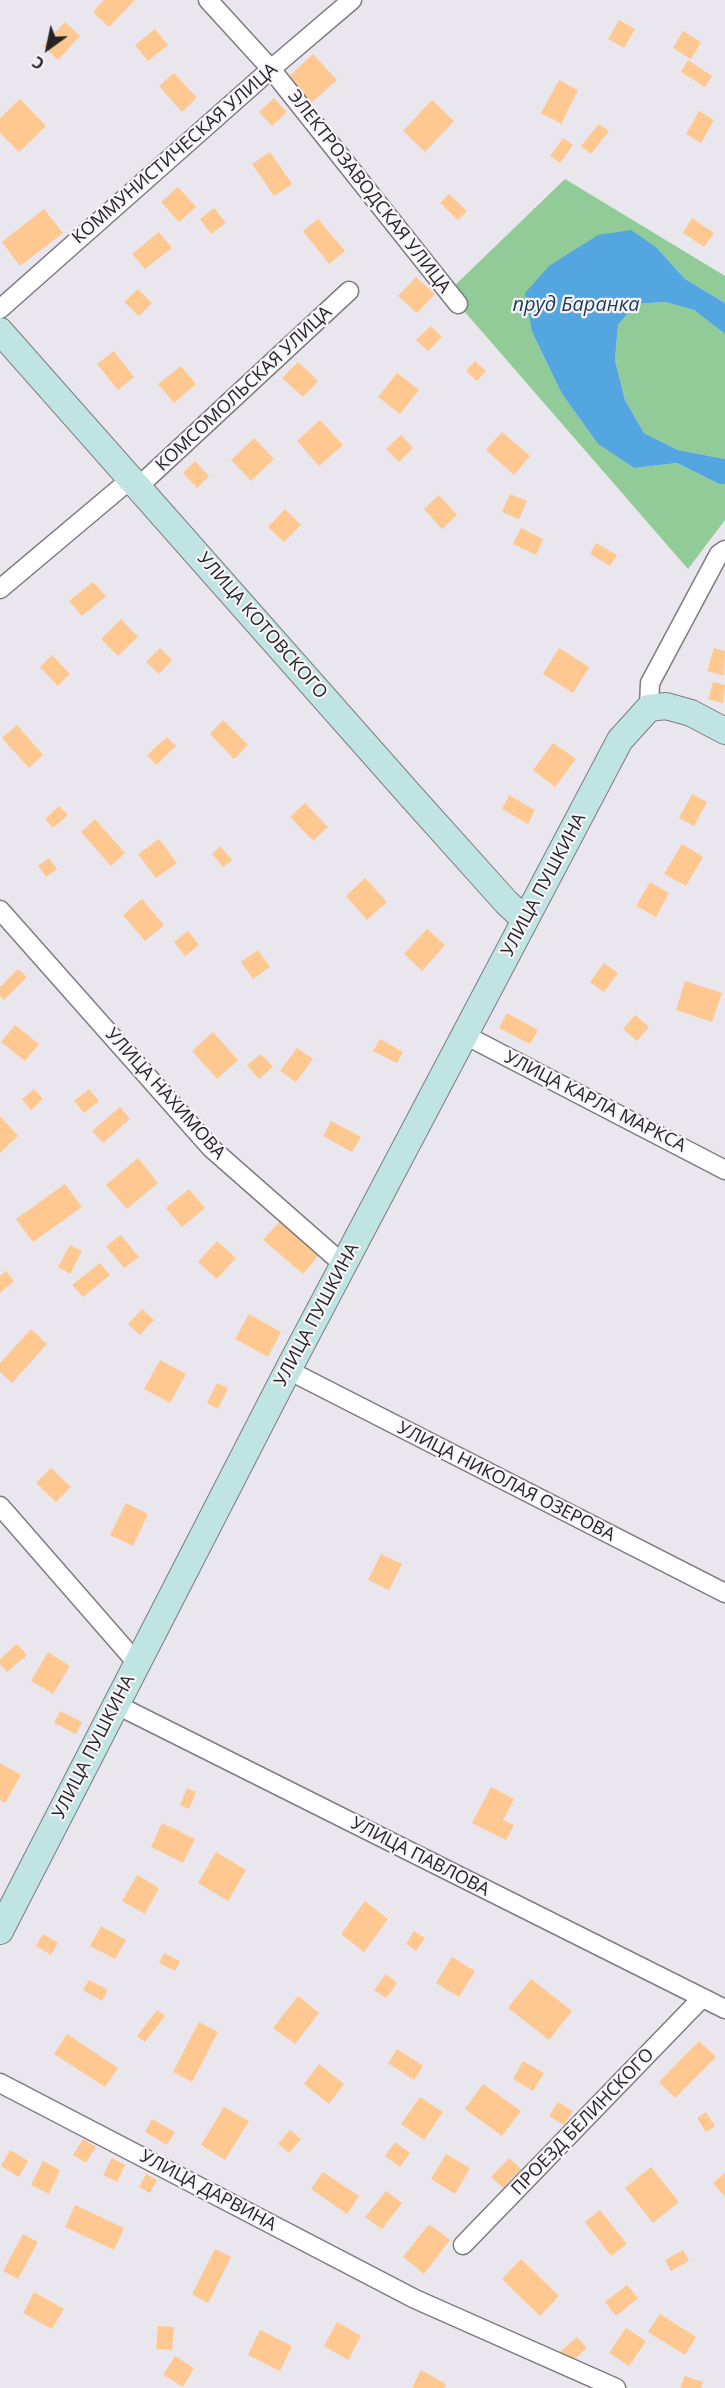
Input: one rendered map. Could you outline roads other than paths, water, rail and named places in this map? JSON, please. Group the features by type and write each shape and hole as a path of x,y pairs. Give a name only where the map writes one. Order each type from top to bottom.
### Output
{"main road":[{"name":"УЛИЦА КОТОВСКОГО","path":"0,331 136,482 410,795 525,920"},
{"path":"649,708 666,706 675,708 691,713 725,731"},
{"name":"УЛИЦА ПУШКИНА","path":"0,1932 115,1704 343,1264 620,740 649,708"}],"street":[{"name":"ЭЛЕКТРОЗАВОДСКАЯ УЛИЦА","path":"208,0 271,69 458,304"},
{"name":"КОММУНИСТИЧЕСКАЯ УЛИЦА","path":"0,309 352,0"},
{"name":"КОМСОМОЛЬСКАЯ УЛИЦА","path":"0,589 136,482 349,291"},
{"path":"649,708 650,683 719,554 725,549"},
{"name":"УЛИЦА НАХИМОВА","path":"0,910 211,1148 343,1264"},
{"name":"УЛИЦА КАРЛА МАРКСА","path":"465,1035 725,1170"},
{"name":"УЛИЦА НИКОЛАЯ ОЗЕРОВА","path":"288,1370 725,1593"},
{"path":"0,1506 137,1663"},
{"name":"УЛИЦА ПАВЛОВА","path":"115,1704 725,2009"},
{"name":"ПРОЕЗД БЕЛИНСКОГО","path":"463,2245 702,1998"},
{"name":"УЛИЦА ДАРВИНА","path":"0,2083 415,2299 616,2388"}],"water":[{"name":"пруд Баранка","path":"631,230 657,248 685,279 725,303 725,334 694,310 665,302 636,304 618,325 615,360 625,400 644,433 678,450 725,459 725,484 719,484 677,463 634,468 598,444 562,394 532,332 525,293 549,266 598,235"}]}
